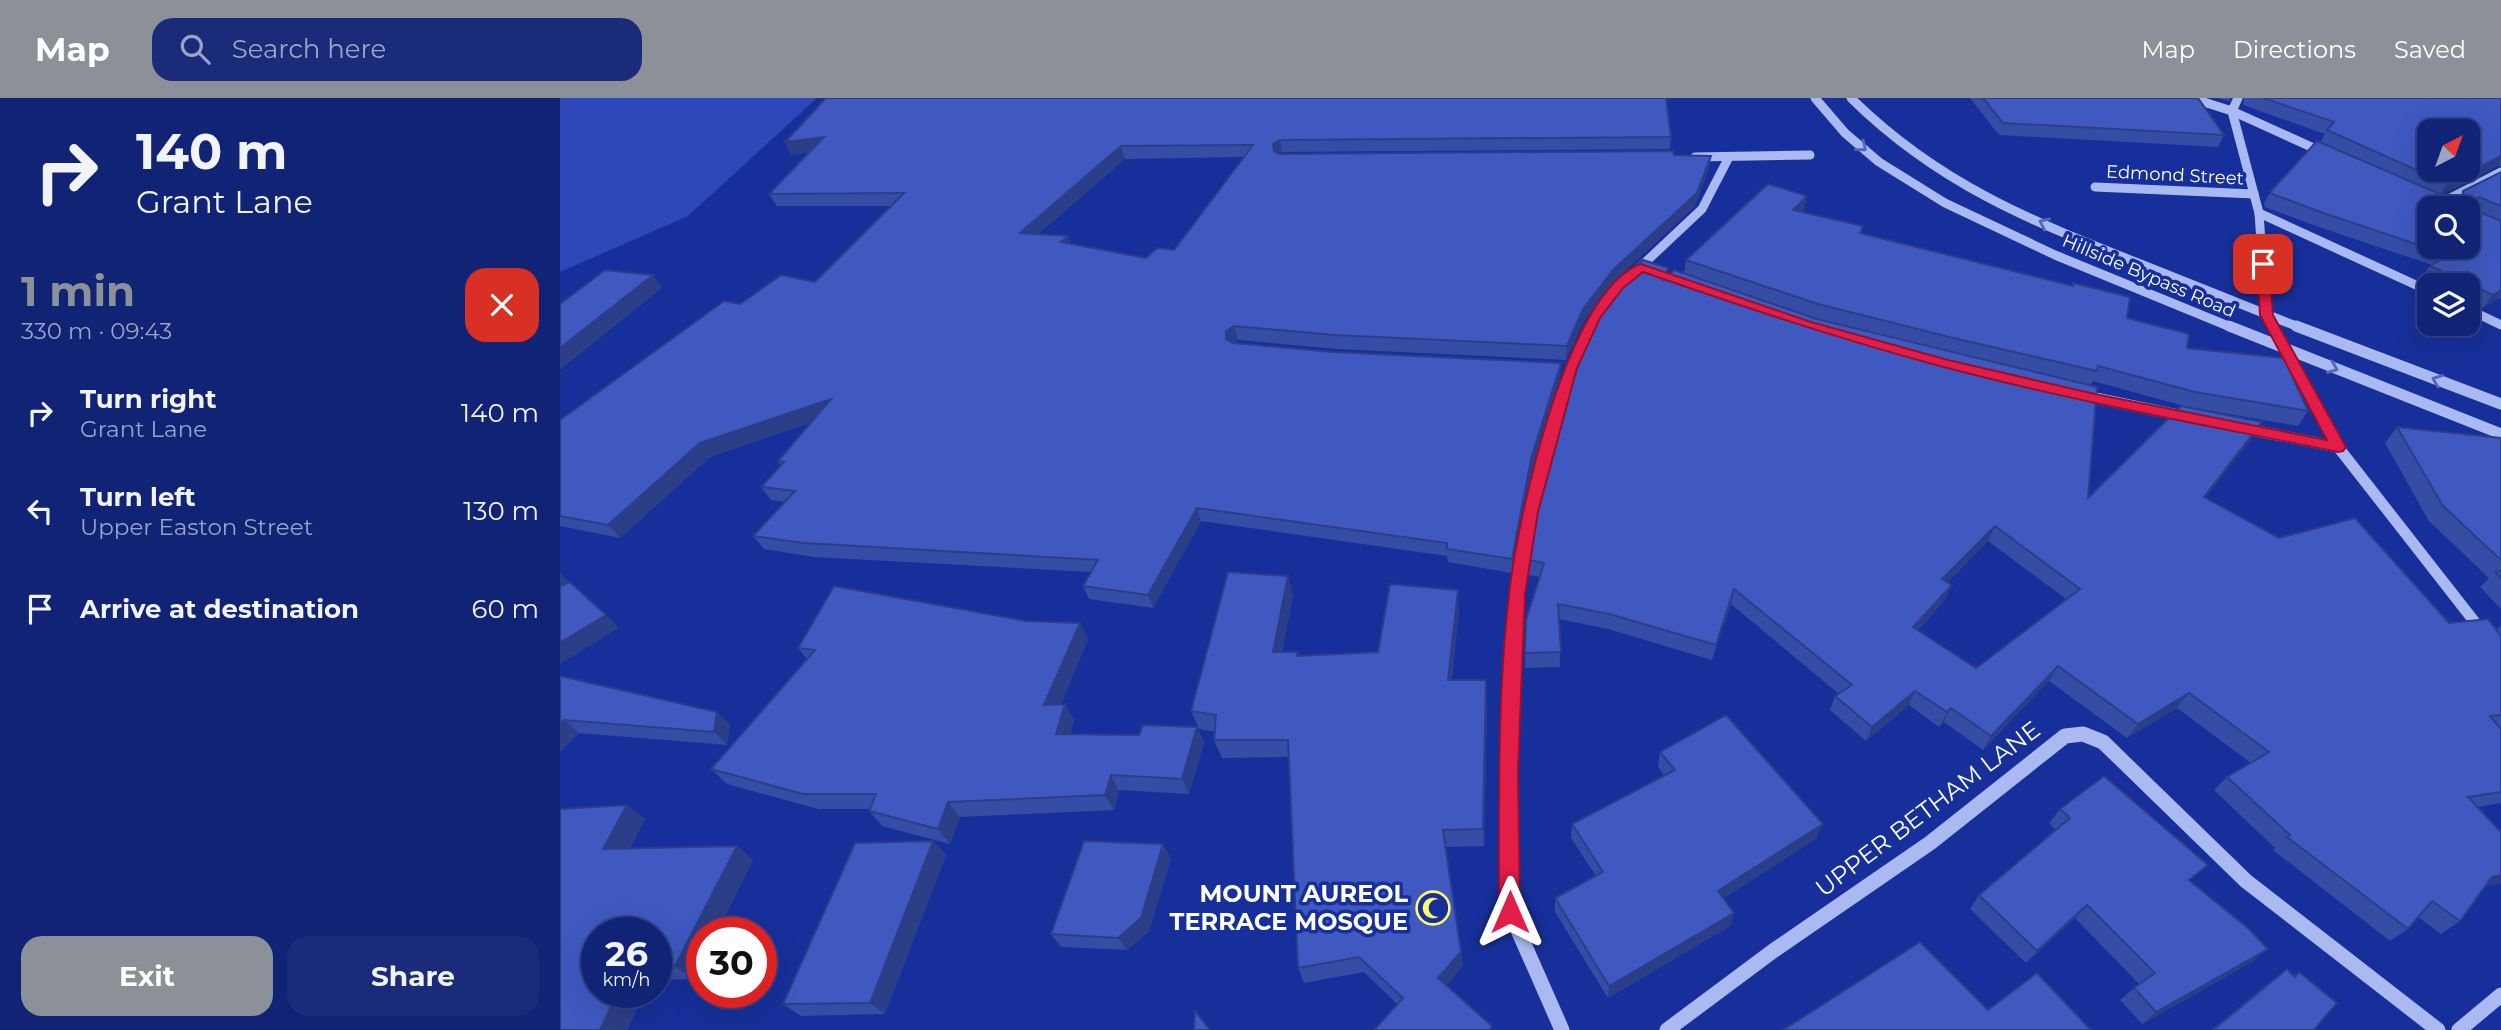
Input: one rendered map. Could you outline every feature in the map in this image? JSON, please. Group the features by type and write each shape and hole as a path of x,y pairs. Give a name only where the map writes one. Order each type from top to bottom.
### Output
{"street":[{"name":"Hillside Bypass Road","path":"1815,98 1850,138 1883,164 1974,217 2109,277 2501,434"},
{"name":"Hillside Bypass Road","path":"1851,98 1870,120 1933,168 1992,199 2073,237 2266,315 2501,404"},
{"path":"2191,98 2232,111 2342,160"},
{"path":"2238,98 2232,111 2259,213 2266,315 2338,447 2501,656"},
{"path":"1687,157 1810,155"},
{"path":"1562,1030 1510,912 1509,771 1517,594 1530,512 1564,367 1594,318 1619,286 1646,269 1702,209 1728,158"},
{"path":"2454,196 2501,172"},
{"name":"Edmond Street","path":"2095,187 2254,194"},
{"path":"2259,213 2417,285"},
{"path":"2480,315 2501,325"},
{"path":"2068,392 2203,420"},
{"path":"2230,425 2338,447"},
{"name":"UPPER BETHAM LANE","path":"1667,1030 1773,951 1930,842 2065,736 2084,734 2103,742 2246,881 2438,1030"},
{"path":"2459,1030 2501,995"}],"shaded area":[{"path":"560,98 817,98 688,216 560,272"}],"building":[{"path":"826,98 1666,98 1671,137 1280,140 1273,144 1274,151 1280,154 1673,151 1674,155 1711,156 1697,193 1614,269 1583,309 1567,346 1334,335 1234,326 1226,331 1226,339 1233,343 1333,352 1561,363 1531,459 1512,559 1447,549 1447,543 1197,508 1148,595 1083,586 1098,560 804,543 753,536 795,491 761,487 784,462 778,461 831,399 700,443 608,525 560,516 560,420 724,301 740,304 781,275 815,282 904,193 769,194 824,137 785,142","holes":["1253,145 1174,250 1157,248 1146,258 1061,242 1068,236 1020,233 1121,146"]},
{"path":"1983,98 2198,98 2224,135 2003,123"},
{"path":"2263,98 2501,98 2501,156 2480,167 2480,119 2417,119 2417,170 2327,130 2334,122"},
{"path":"2317,141 2444,196 2417,196 2417,244 2272,194 2271,191"},
{"path":"2501,172 2501,206 2480,196 2464,196 2463,191"},
{"path":"1768,184 1807,196 1793,210 1863,226 1860,233 2073,286 2073,283 2130,297 2127,318 2189,334 2187,348 2284,358 2308,411 2195,392 2098,366 2097,371 1953,338 1818,304 1686,260"},
{"path":"2480,212 2501,221 2501,290 2493,295 2480,289 2480,273 2445,273 2430,266 2442,259 2480,259"},
{"path":"1643,260 1668,268 1663,281 1674,270 1817,319 2097,387 2088,498 2181,406 2262,422 2204,497 2279,538 2355,518 2449,623 2488,619 2501,636 2501,715 2490,716 2501,729 2501,792 2468,797 2501,832 2501,875 2492,877 2460,921 2432,901 2408,929 2287,837 2290,835 2227,777 2269,752 2189,693 2138,724 2058,666 1991,736 1951,708 1947,712 1915,691 1872,727 1835,696 1852,685 1734,589 1716,645 1609,614 1558,604 1561,652 1525,653 1526,620 1544,563 1529,560 1547,461 1570,384 1599,312 1625,276","holes":["1995,526 2080,589 1976,668 1913,627 1952,585 1942,579"]},
{"path":"605,270 653,275 560,348 560,304"},
{"path":"2397,427 2501,438 2501,560 2443,506"},
{"path":"1228,572 1288,576 1273,652 1298,652 1297,656 1378,652 1390,584 1458,590 1448,680 1486,680 1483,829 1443,830 1461,952 1438,978 1492,1026 1489,1030 1374,1030 1403,998 1359,957 1298,968 1288,740 1214,740 1216,715 1191,711"},
{"path":"570,582 606,615 560,643 560,586"},
{"path":"834,586 1026,621 1080,623 1044,705 1065,704 1056,734 1139,735 1143,725 1197,727 1182,779 1111,775 1105,795 948,802 938,829 869,811 876,794 803,794 711,769 815,650 798,648"},
{"path":"560,676 717,712 714,732 564,720 560,724"},
{"path":"1726,715 1823,824 1718,891 1734,913 1609,986 1555,898 1603,872 1572,824 1675,770 1660,752"},
{"path":"2104,776 2208,865 2189,880 2249,929 2268,949 2156,1012 2134,988 2155,973 2087,905 2037,951 1979,895 2070,818 2060,809"},
{"path":"627,805 603,849 737,846 700,917 686,917 686,945 675,966 672,966 672,917 581,917 581,1008 610,1008 600,1030 560,1030 560,809"},
{"path":"933,841 870,1003 783,1004 855,843"},
{"path":"1084,841 1163,844 1141,918 1118,938 1051,934"},
{"path":"1920,942 1988,1010 2037,973 2091,1030 1783,1030"},
{"path":"2287,969 2295,977 2299,972 2337,1003 2314,1030 2213,1030"},
{"path":"1195,1011 1210,1030 1194,1030"}],"place":[{"name":"MOUNT AUREOL TERRACE MOSQUE","path":"1433,908"}],"route":[{"path":"1510,912 1509,771 1517,594 1530,512 1570,368 1594,318 1619,286 1641,267 1807,324 1945,363 2095,398 2338,447 2266,315 2263,264"}]}
